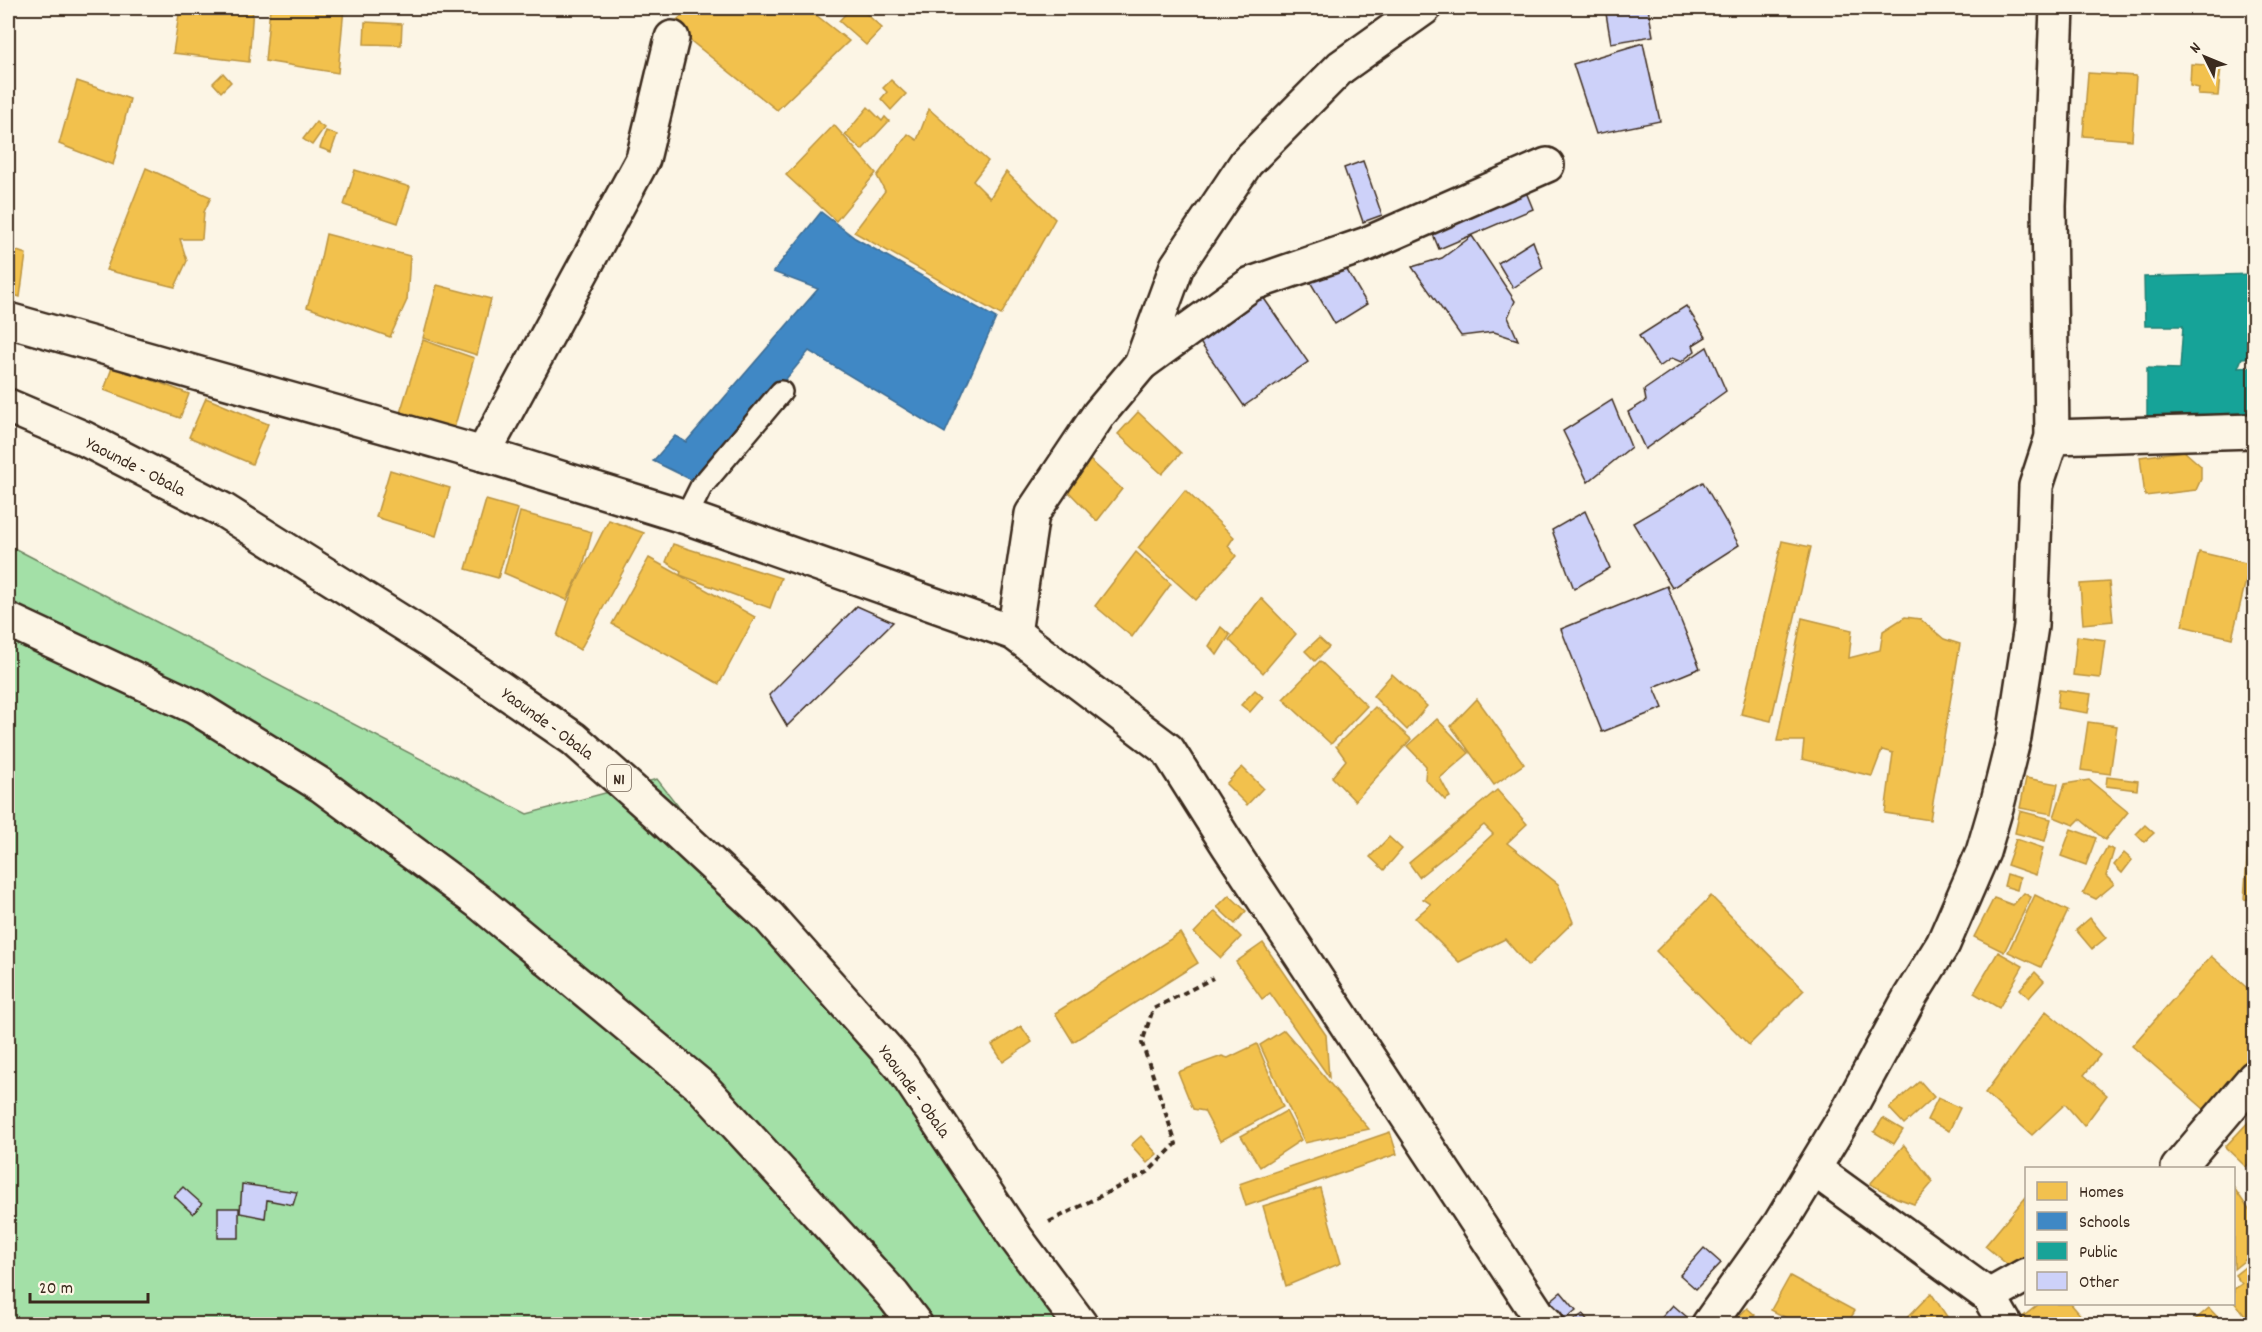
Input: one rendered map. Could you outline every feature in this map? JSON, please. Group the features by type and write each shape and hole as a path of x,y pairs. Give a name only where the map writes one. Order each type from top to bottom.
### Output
{"main road":[{"path":"1141,364 1177,266 1246,163 1341,67 1424,8"},
{"path":"1709,1324 1780,1224 1814,1169 1943,944 1983,852 2014,737 2031,626 2036,486 2052,437 2049,206 2057,8"},
{"path":"483,454 643,159 672,38"},
{"path":"1014,633 1032,514 1099,414 1141,364 1251,284 1367,244 1547,165"},
{"path":"8,320 483,454 686,518 1014,633 1168,750 1525,1296 1547,1324"},
{"name":"Yaounde - Obala","path":"8,406 83,438 224,510 433,642 574,740 768,916 902,1067 1016,1238 1080,1324"},
{"path":"2052,437 2254,431"},
{"path":"8,620 195,707 321,785 479,902 702,1087 893,1295 915,1324"},
{"path":"2179,1167 2254,1078"},
{"path":"1814,1169 1989,1296 2005,1324"},
{"path":"1989,1296 2025,1276"}],"lane":[{"path":"686,518 701,487 781,392"}],"path":[{"path":"1016,1238 1148,1172 1176,1143 1142,1043 1153,1009 1213,978"}],"green space":[{"path":"8,545 527,814 657,779 896,1085 1077,1324 8,1324"}],"building: Homes":[{"path":"180,8 253,8 249,62 173,53"},
{"path":"270,8 344,8 338,73 265,61"},
{"path":"691,8 807,8 849,41 777,110 671,25"},
{"path":"851,8 860,8 882,28 866,45 839,21"},
{"path":"365,22 402,24 401,45 364,44"},
{"path":"2191,64 2221,66 2218,96 2198,95 2199,88 2190,86"},
{"path":"223,73 231,82 221,92 213,83"},
{"path":"2088,73 2136,76 2132,140 2083,136"},
{"path":"891,80 906,94 891,110 881,99 887,92 883,88"},
{"path":"77,81 130,99 113,165 59,144"},
{"path":"868,107 882,121 885,117 889,121 862,150 845,135"},
{"path":"929,109 988,161 973,181 990,198 1006,172 1055,219 1001,315 854,232 885,191 877,176 908,134 917,140"},
{"path":"316,122 324,128 312,145 303,139"},
{"path":"834,125 876,173 836,221 786,175"},
{"path":"326,131 337,135 331,152 320,148"},
{"path":"146,168 211,197 204,212 202,239 180,239 187,261 175,287 106,270"},
{"path":"355,170 410,187 398,223 344,205"},
{"path":"326,234 410,256 407,300 390,337 307,307 317,276"},
{"path":"8,248 26,254 20,297 8,293"},
{"path":"437,285 491,299 477,355 423,338"},
{"path":"423,340 474,358 452,436 399,416"},
{"path":"113,365 189,394 180,418 104,390"},
{"path":"206,398 268,424 252,464 189,437"},
{"path":"1138,412 1181,453 1162,474 1118,434"},
{"path":"2184,451 2201,466 2201,479 2196,490 2145,496 2140,457"},
{"path":"1090,460 1122,489 1097,521 1067,490"},
{"path":"2254,469 2254,515 2249,470"},
{"path":"390,470 450,488 436,536 376,517"},
{"path":"1185,490 1234,537 1228,546 1236,556 1196,600 1138,548"},
{"path":"486,500 518,509 498,578 466,569"},
{"path":"520,512 592,532 583,566 567,600 504,573"},
{"path":"609,520 644,533 580,650 557,636 573,589"},
{"path":"1782,541 1811,547 1771,721 1741,714"},
{"path":"673,544 781,578 770,608 680,575 681,571 666,562"},
{"path":"1136,552 1171,584 1132,637 1095,606"},
{"path":"2199,552 2250,564 2232,638 2182,626"},
{"path":"649,558 755,617 719,684 612,624"},
{"path":"2109,582 2113,621 2083,624 2080,584"},
{"path":"1261,598 1296,634 1263,673 1229,640"},
{"path":"1905,617 1920,619 1944,639 1960,644 1930,820 1885,813 1893,753 1882,750 1872,776 1802,759 1804,741 1777,741 1802,618 1852,630 1849,658 1880,650 1883,631"},
{"path":"1221,627 1230,635 1217,655 1209,646"},
{"path":"2077,636 2105,640 2100,678 2073,675"},
{"path":"1319,638 1329,647 1315,661 1305,651"},
{"path":"1320,661 1367,706 1331,744 1283,699"},
{"path":"1392,674 1427,706 1407,730 1373,696"},
{"path":"1255,690 1263,697 1250,712 1241,705"},
{"path":"2059,690 2091,694 2088,713 2057,708"},
{"path":"1477,699 1524,764 1494,785 1451,726"},
{"path":"1375,707 1411,739 1355,801 1332,777 1346,760 1336,746"},
{"path":"1437,719 1469,753 1440,778 1450,797 1445,800 1425,779 1426,766 1407,746"},
{"path":"2088,722 2117,726 2110,774 2081,770"},
{"path":"1242,767 1263,788 1247,805 1226,784"},
{"path":"2107,777 2138,781 2137,790 2106,786"},
{"path":"2026,778 2058,784 2052,814 2020,808"},
{"path":"2089,780 2128,812 2105,840 2080,819 2074,825 2054,817 2065,784"},
{"path":"1497,790 1527,824 1507,843 1558,884 1573,922 1528,966 1505,939 1459,962 1415,918 1431,904 1423,899 1493,834 1484,825 1419,877 1409,863"},
{"path":"2251,806 2254,806 2254,900 2244,899"},
{"path":"2020,811 2051,819 2045,841 2015,833"},
{"path":"2145,825 2154,833 2144,842 2136,834"},
{"path":"2071,829 2096,838 2086,865 2061,856"},
{"path":"1389,837 1402,849 1384,870 1370,857"},
{"path":"2016,839 2043,848 2036,875 2007,865"},
{"path":"2107,847 2114,850 2106,876 2114,884 2096,899 2083,893"},
{"path":"2124,853 2132,860 2122,873 2114,865"},
{"path":"2007,874 2020,878 2017,890 2004,886"},
{"path":"2024,893 2031,897 2004,952 1974,937 1994,898 2013,905"},
{"path":"1229,895 1246,911 1235,924 1217,907"},
{"path":"2035,895 2068,911 2041,967 2008,952"},
{"path":"1711,896 1804,990 1749,1045 1656,951"},
{"path":"1215,911 1241,937 1221,958 1194,933"},
{"path":"2090,918 2106,938 2092,949 2076,930"},
{"path":"1180,933 1198,963 1073,1042 1055,1013"},
{"path":"1263,943 1326,1035 1329,1077 1270,993 1262,999 1236,962"},
{"path":"1998,952 2023,966 1999,1008 1974,993"},
{"path":"2211,956 2254,994 2254,1052 2204,1109 2132,1046"},
{"path":"2035,972 2044,981 2029,998 2020,989"},
{"path":"2046,1011 2100,1055 2084,1075 2107,1095 2084,1126 2065,1104 2032,1135 1985,1093"},
{"path":"1021,1026 1032,1042 1003,1062 992,1045"},
{"path":"1284,1030 1369,1129 1305,1143 1260,1045"},
{"path":"1257,1044 1283,1107 1220,1141 1204,1111 1193,1109 1178,1072 1222,1056 1228,1058"},
{"path":"1920,1081 1934,1097 1904,1124 1889,1108"},
{"path":"1938,1098 1960,1108 1949,1131 1927,1120"},
{"path":"1286,1111 1301,1140 1260,1167 1241,1136"},
{"path":"2254,1116 2254,1157 2246,1167 2225,1147"},
{"path":"1883,1118 1903,1130 1894,1144 1874,1132"},
{"path":"1390,1132 1397,1154 1246,1206 1239,1184"},
{"path":"1141,1136 1157,1154 1147,1163 1131,1145"},
{"path":"1904,1145 1933,1182 1914,1204 1870,1184"},
{"path":"1320,1188 1341,1263 1286,1286 1263,1206"},
{"path":"2235,1189 2254,1217 2254,1253 2235,1268"},
{"path":"2025,1198 2025,1259 2015,1271 1985,1246"},
{"path":"2254,1260 2254,1324 2251,1324 2235,1303 2235,1288 2242,1284 2235,1275"},
{"path":"1790,1276 1855,1311 1847,1324 1798,1324 1771,1310"},
{"path":"1931,1293 1952,1324 1896,1324 1905,1320"},
{"path":"2038,1305 2072,1305 2088,1324 2016,1324"},
{"path":"1747,1308 1755,1315 1746,1324 1740,1324 1735,1320"},
{"path":"2209,1308 2224,1324 2190,1324"}],"building: Schools":[{"path":"821,212 855,238 996,318 945,433 809,351 700,484 653,461 675,436 686,442 818,289 773,272"}],"building: Public":[{"path":"2254,274 2254,357 2242,358 2238,368 2254,367 2254,412 2147,419 2147,368 2180,369 2183,326 2145,326 2144,277"}],"building: Other":[{"path":"1605,8 1648,8 1653,36 1611,43"},
{"path":"1643,43 1660,121 1596,134 1573,64"},
{"path":"1363,161 1382,215 1363,222 1344,168"},
{"path":"1524,187 1533,209 1439,249 1430,227"},
{"path":"1472,236 1515,301 1508,317 1518,340 1494,332 1461,336 1412,267 1442,258"},
{"path":"1533,241 1543,268 1513,288 1498,263"},
{"path":"1341,260 1367,304 1335,324 1309,280"},
{"path":"1254,284 1308,362 1244,406 1190,328"},
{"path":"1686,306 1706,337 1693,345 1695,351 1681,362 1672,358 1659,367 1639,336"},
{"path":"1707,347 1726,391 1645,449 1628,412 1646,401 1644,390"},
{"path":"1612,400 1631,447 1588,482 1563,431"},
{"path":"1703,482 1739,545 1672,588 1633,523"},
{"path":"1585,511 1610,568 1574,589 1552,530"},
{"path":"1667,586 1700,668 1654,687 1663,708 1602,732 1561,629"},
{"path":"857,606 893,622 787,726 769,695"},
{"path":"242,1184 297,1192 293,1205 267,1200 265,1218 240,1213"},
{"path":"183,1187 202,1204 193,1214 174,1196"},
{"path":"218,1208 239,1208 239,1238 218,1238"},
{"path":"1704,1248 1721,1263 1696,1289 1680,1275"},
{"path":"1561,1292 1576,1310 1564,1320 1549,1302"},
{"path":"1673,1305 1687,1317 1681,1324 1656,1324"},
{"path":"1583,1314 1590,1324 1568,1324"}]}
